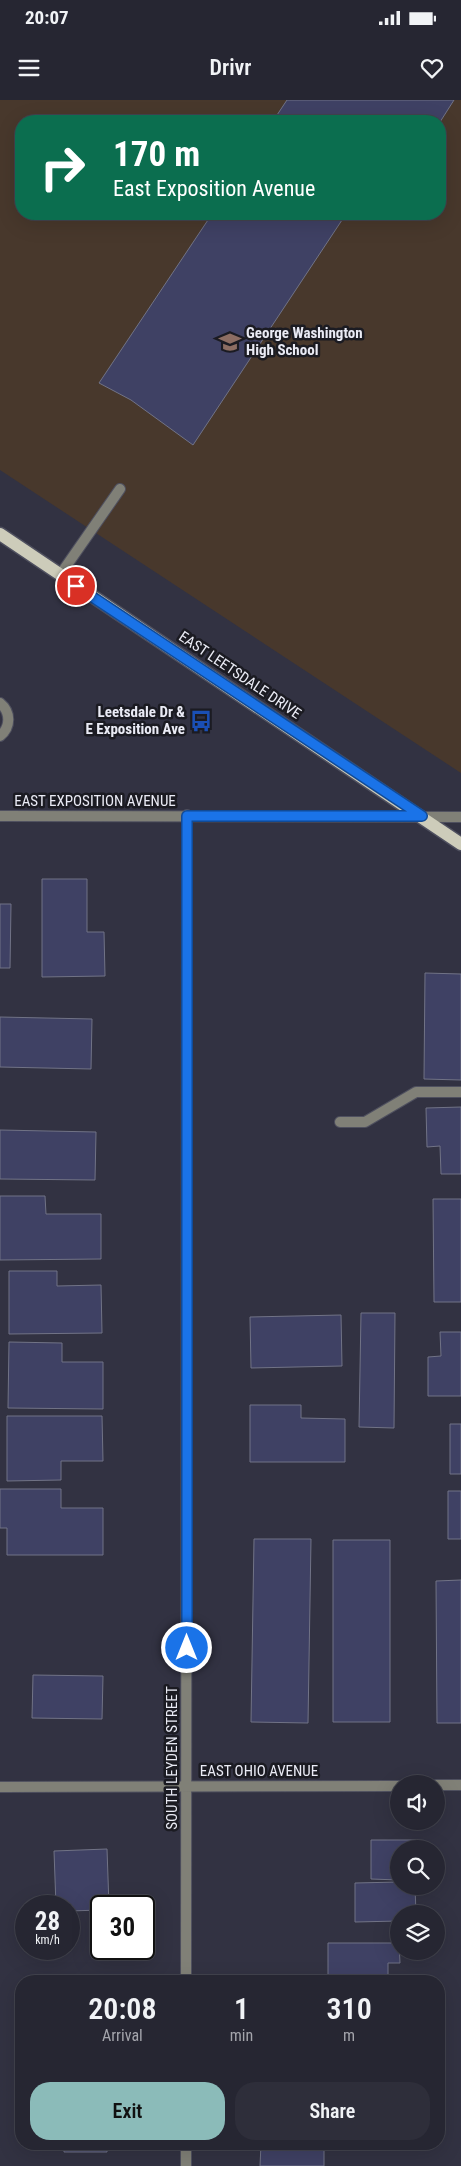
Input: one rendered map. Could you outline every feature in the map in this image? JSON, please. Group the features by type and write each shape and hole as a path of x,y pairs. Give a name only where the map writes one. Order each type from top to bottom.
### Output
{"main road":[{"name":"EAST LEETSDALE DRIVE","path":"0,534 461,844"}],"street":[{"path":"60,574 120,489"},
{"path":"0,703 7,710 9,718 8,726 0,736"},
{"name":"EAST EXPOSITION AVENUE","path":"0,816 461,816"},
{"name":"SOUTH LEYDEN STREET","path":"186,1975 187,816"},
{"path":"340,1122 365,1122 416,1092 461,1092"},
{"path":"445,1786 461,1785"},
{"name":"EAST OHIO AVENUE","path":"0,1787 390,1786"},
{"path":"186,2150 186,2166"}],"shaded area":[{"name":"George Washington High School","path":"0,100 461,100 461,773 0,470"}],"building":[{"path":"287,100 454,100 444,115 277,115"},
{"path":"208,220 342,220 193,445 131,400 99,383"},
{"path":"42,879 87,879 87,932 104,932 105,976 42,977"},
{"path":"0,904 11,904 10,968 0,968"},
{"path":"425,973 461,974 461,1080 424,1079"},
{"path":"0,1017 92,1019 91,1069 0,1067"},
{"path":"461,1107 461,1174 441,1174 440,1146 427,1147 426,1108"},
{"path":"0,1130 96,1132 95,1180 0,1179"},
{"path":"0,1196 45,1196 46,1214 101,1214 101,1259 0,1260"},
{"path":"433,1199 461,1199 461,1302 434,1302"},
{"path":"9,1271 57,1271 57,1286 101,1285 102,1333 9,1334"},
{"path":"361,1313 395,1313 394,1428 359,1427"},
{"path":"341,1315 342,1366 251,1368 250,1317"},
{"path":"440,1332 461,1332 461,1396 428,1396 428,1357 441,1356"},
{"path":"9,1342 62,1343 62,1362 103,1362 103,1409 8,1408"},
{"path":"250,1405 301,1405 301,1418 345,1419 345,1462 250,1462"},
{"path":"7,1416 102,1416 103,1461 61,1461 61,1480 7,1481"},
{"path":"450,1424 461,1424 461,1474 450,1474"},
{"path":"0,1489 61,1489 61,1508 103,1508 103,1555 7,1555 7,1528 0,1528"},
{"path":"448,1491 461,1491 461,1539 448,1539"},
{"path":"254,1539 311,1539 308,1723 251,1722"},
{"path":"333,1540 390,1540 390,1722 333,1722"},
{"path":"461,1580 461,1723 437,1723 436,1581"},
{"path":"33,1675 103,1676 102,1719 32,1718"},
{"path":"371,1840 390,1840 390,1880 371,1879"},
{"path":"107,1849 109,1895 90,1895 90,1910 80,1911 80,1895 56,1895 54,1851"},
{"path":"390,1882 390,1895 415,1895 416,1905 390,1905 390,1921 355,1922 355,1883"},
{"path":"328,1943 390,1943 390,1960 400,1960 400,1963 388,1963 388,1975 328,1975"},
{"path":"64,2150 107,2150 107,2152 64,2152"},
{"path":"261,2150 324,2150 324,2166 260,2166"}],"place":[{"name":"George Washington High School","path":"230,342"},
{"name":"Leetsdale Dr & E Exposition Ave","path":"201,721"}],"route":[{"path":"76,586 422,816 187,816 187,1648"}]}
